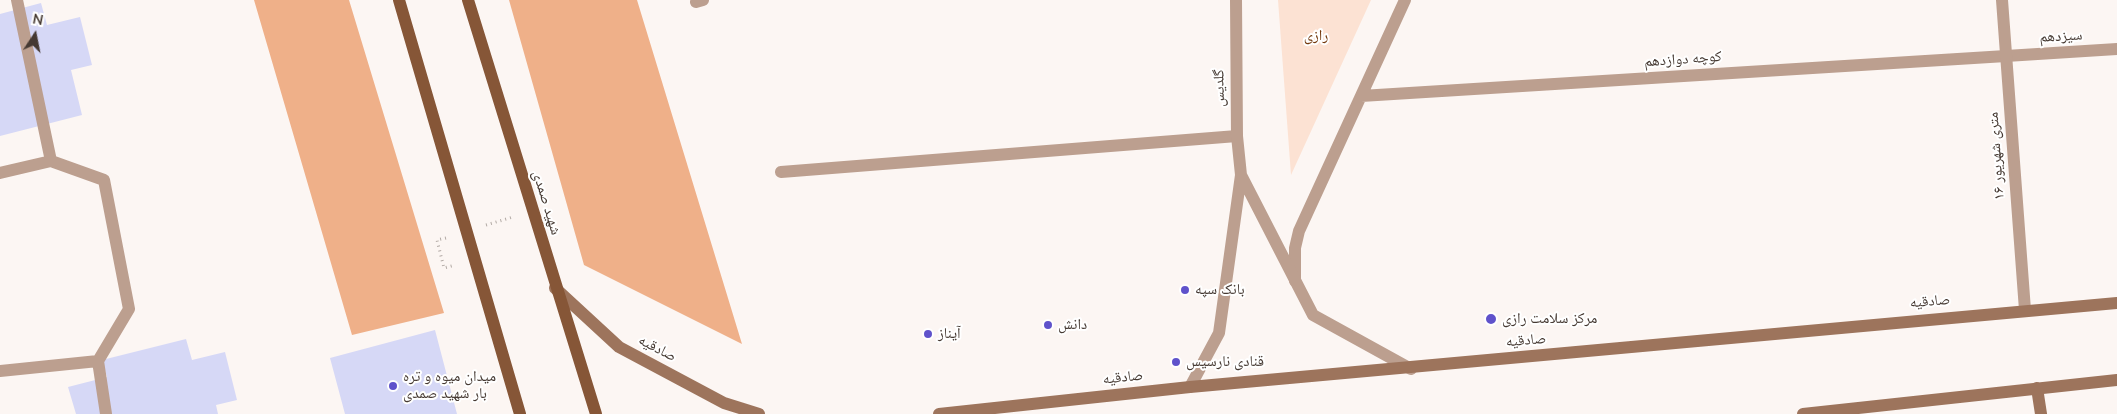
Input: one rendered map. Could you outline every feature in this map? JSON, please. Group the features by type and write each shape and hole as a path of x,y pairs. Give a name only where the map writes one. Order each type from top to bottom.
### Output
{"main road":[{"path":"399,0 520,414"},
{"name":"شهید صمدی","path":"468,0 555,288 596,414"},
{"name":"صادقیه","path":"555,288 619,347 724,403 759,414"},
{"name":"صادقیه","path":"939,414 1190,387 2117,303"},
{"path":"1803,414 2117,380"},
{"path":"2037,388 2041,414"}],"street":[{"path":"17,0 50,161"},
{"name":"گلدیس","path":"1236,0 1237,136 1241,175"},
{"path":"1294,281 1295,248 1299,231 1405,0"},
{"name":"۱۶ متری شهریور","path":"2002,0 2025,310"},
{"name":"سیزدهم","path":"2006,56 2117,50"},
{"name":"کوچه دوازدهم","path":"1361,96 2006,56"},
{"path":"781,172 1237,136"},
{"path":"0,173 50,161 104,180 128,309 98,360 106,414"},
{"path":"1241,175 1294,281 1313,314 1411,368"},
{"path":"1190,387 1220,333 1241,175"},
{"path":"0,371 98,360"}],"path":[{"path":"483,226 519,215"},
{"path":"444,268 437,240 456,235"}],"green space":[{"name":"رازی","path":"1278,0 1371,0 1291,175"}],"shaded area":[{"path":"254,0 349,0 444,313 352,335"},
{"path":"509,0 637,0 742,344 584,265"}],"building":[{"path":"41,3 47,25 80,17 92,65 71,70 82,115 0,136 0,14"},
{"name":"میدان میوه و تره بار شهید صمدی","path":"435,330 457,414 345,414 330,358"},
{"path":"186,339 192,360 225,352 237,400 216,405 218,414 76,414 68,387 107,377 102,360"}],"place":[{"name":"بانک سپه","path":"1185,290"},
{"name":"مرکز سلامت رازی","path":"1491,319"},
{"name":"دانش","path":"1048,325"},
{"name":"آیناز","path":"928,334"},
{"name":"قنادی نارسیس","path":"1176,362"},
{"name":"میدان میوه و تره بار شهید صمدی","path":"393,386"}]}
